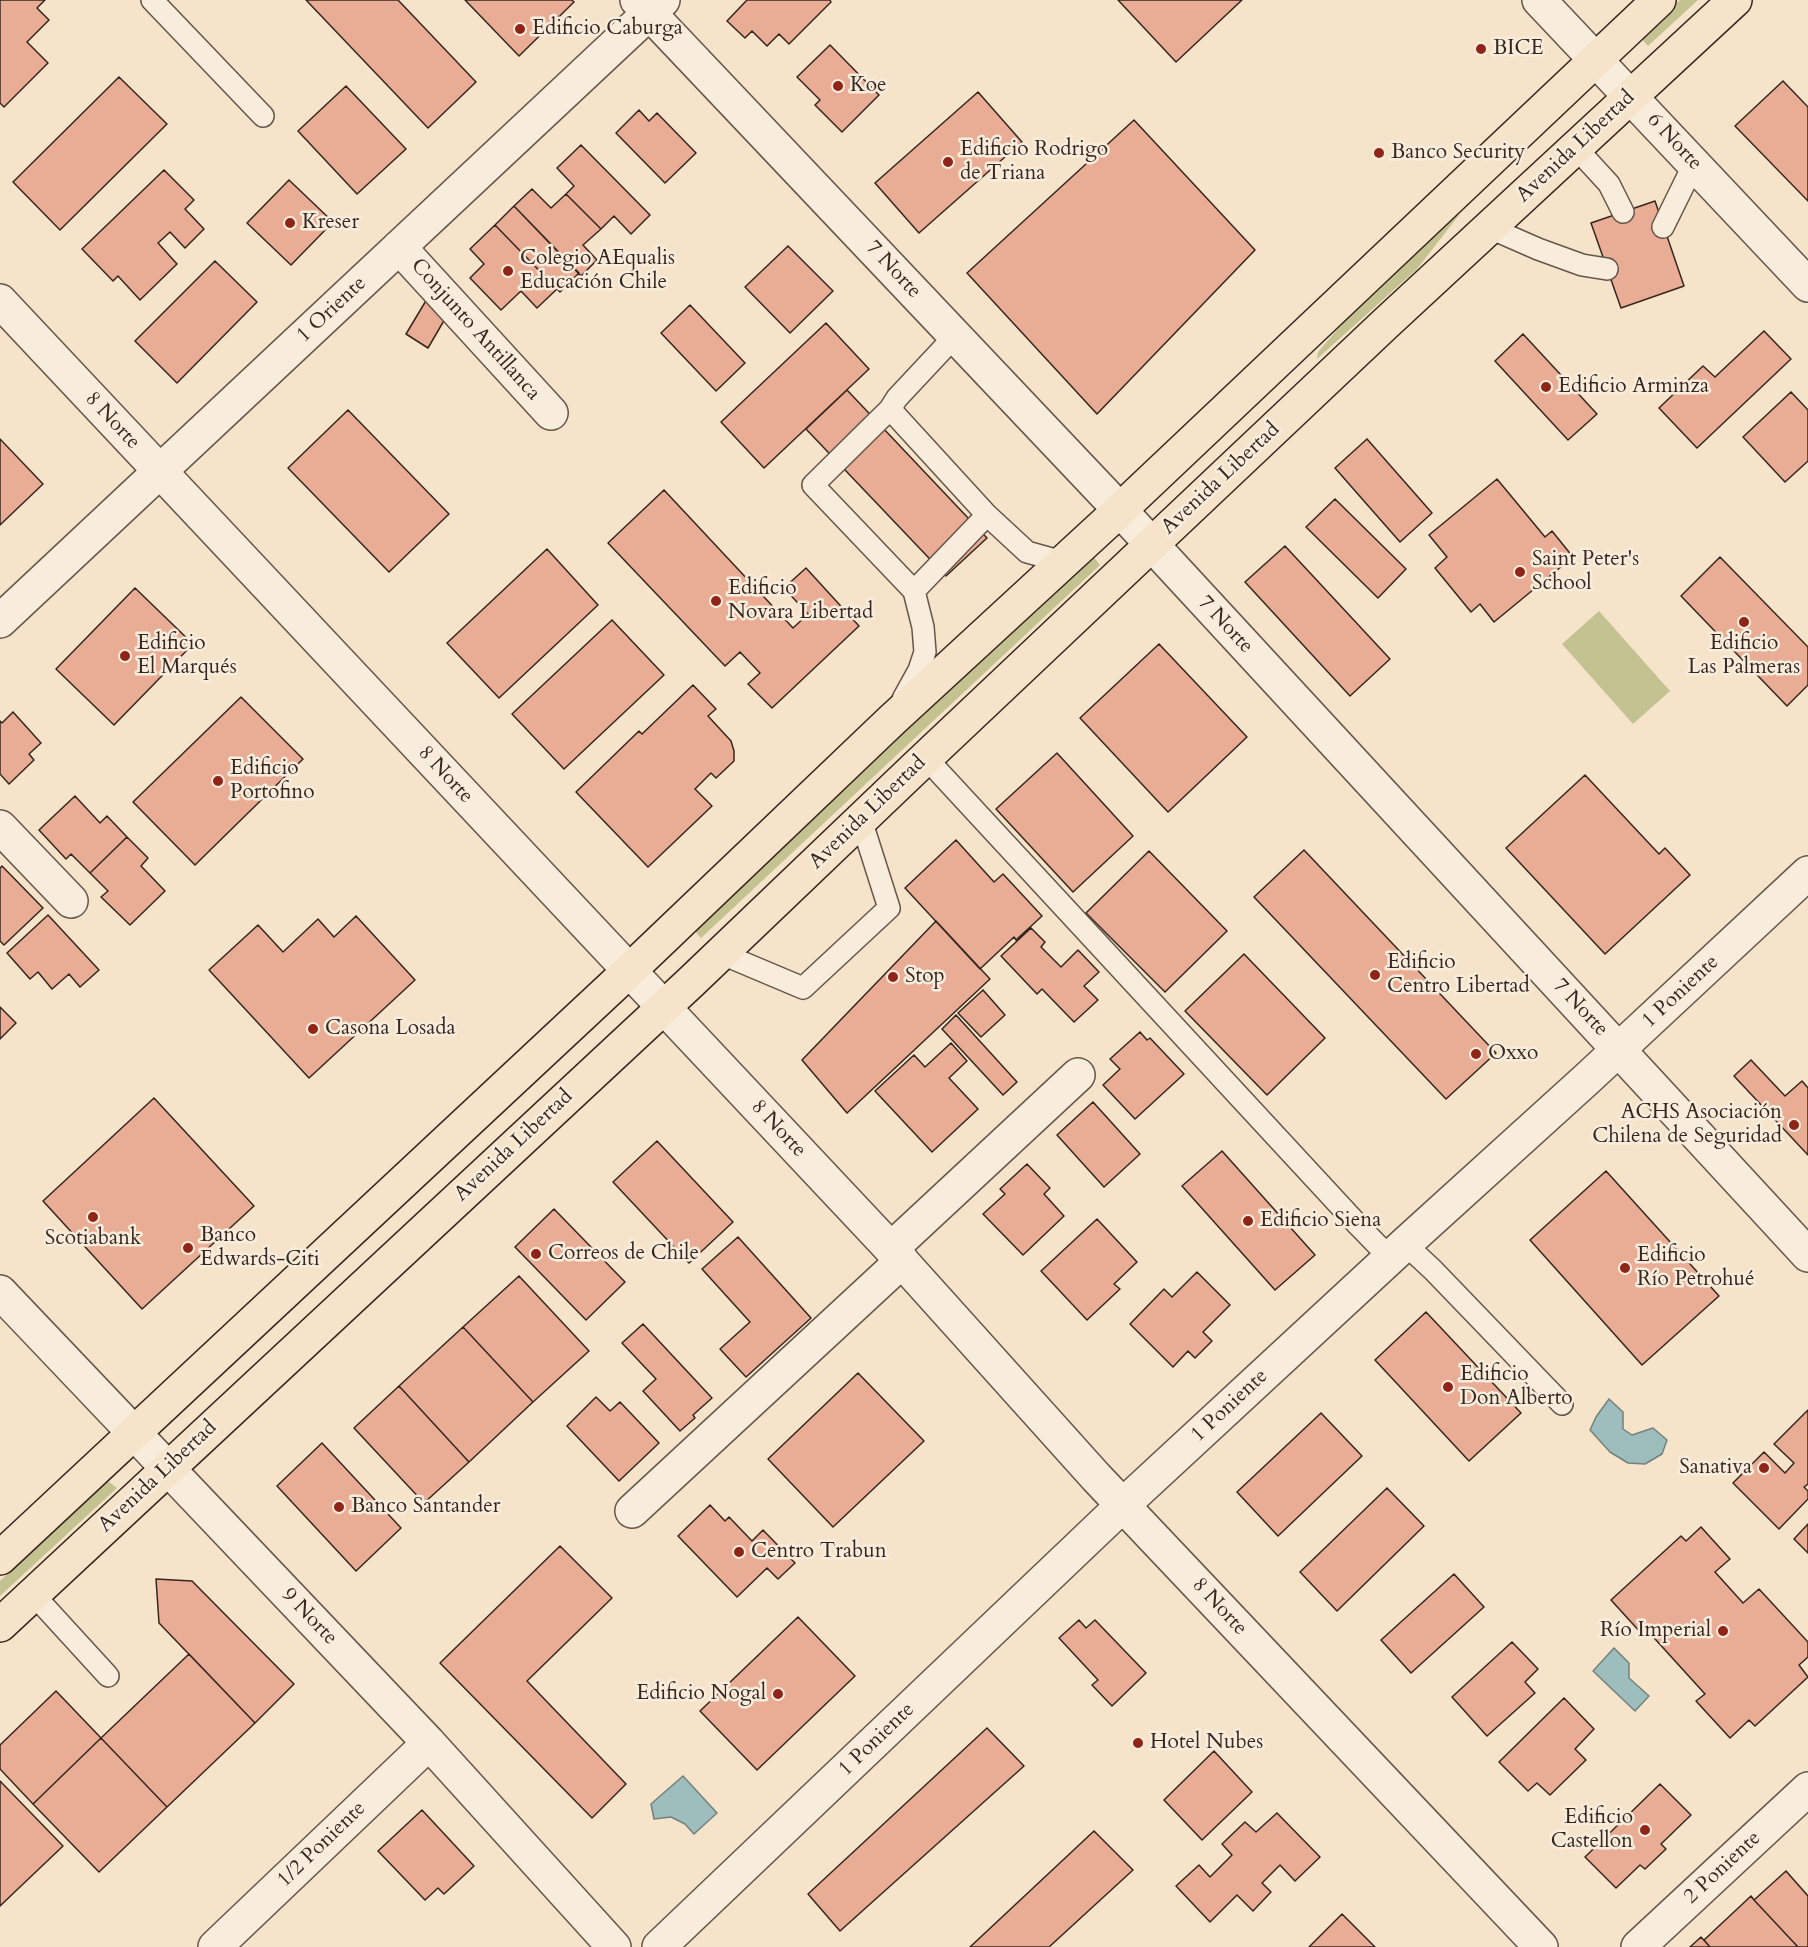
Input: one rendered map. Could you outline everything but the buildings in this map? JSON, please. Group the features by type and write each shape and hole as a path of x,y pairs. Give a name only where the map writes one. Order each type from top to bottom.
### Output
{"main road":[{"path":"0,1558 629,971 892,720 1120,510 1659,0"},
{"name":"Avenida Libertad","path":"0,1625 664,1006 1630,96 1735,0"}],"street":[{"name":"6 Norte","path":"1539,0 1808,285"},
{"name":"1 Oriente","path":"0,621 399,247 650,4"},
{"name":"7 Norte","path":"650,4 1808,1255"},
{"name":"Conjunto Antillanca","path":"399,247 551,413"},
{"name":"8 Norte","path":"0,301 664,1006 896,1255 1123,1505 1541,1947"},
{"path":"0,827 71,901"},
{"name":"1 Poniente","path":"659,1947 1123,1505 1808,873"},
{"path":"632,1511 1078,1076"},
{"name":"9 Norte","path":"0,1292 429,1743 614,1947"},
{"name":"1/2 Poniente","path":"215,1947 429,1743"},
{"name":"2 Poniente","path":"1638,1947 1808,1789"}],"lane":[{"path":"153,0 263,116"},
{"path":"1576,148 1609,184 1623,212"},
{"path":"1663,227 1694,164"},
{"path":"1490,228 1582,265 1607,268"},
{"path":"892,720 919,670 925,652 923,627 914,591 813,485 890,409 897,398 955,336"},
{"path":"890,409 987,515 1027,552 1064,562"},
{"path":"914,591 987,515"},
{"path":"926,758 1358,1225 1397,1251 1433,1270 1562,1404"},
{"path":"720,953 803,988 889,908 861,820"},
{"path":"33,1594 108,1676"}],"shaded area":[{"path":"1680,0 1698,0 1648,46 1640,37"},
{"path":"1455,212 1459,215 1417,269 1317,359 1318,352 1369,293"},
{"path":"1092,555 1100,565 701,938 694,930"},
{"path":"1599,611 1670,691 1633,724 1562,644"},
{"path":"108,1481 117,1488 0,1596 0,1581"}],"water":[{"path":"1609,1399 1623,1412 1623,1429 1632,1435 1653,1428 1667,1440 1662,1454 1645,1464 1628,1463 1610,1452 1590,1430"},
{"path":"1614,1648 1629,1663 1629,1678 1649,1696 1635,1711 1593,1671"},
{"path":"683,1776 717,1813 694,1834 685,1824 671,1817 654,1819 651,1804"}],"place":[{"name":"Edificio Caburga","path":"520,29"},
{"name":"BICE","path":"1481,49"},
{"name":"Koe","path":"838,86"},
{"name":"Banco Security","path":"1379,153"},
{"name":"Edificio Rodrigo de Triana","path":"948,162"},
{"name":"Kreser","path":"290,223"},
{"name":"Colegio AEqualis Educación Chile","path":"508,271"},
{"name":"Edificio Arminza","path":"1546,387"},
{"name":"Saint Peter's School","path":"1520,572"},
{"name":"Edificio Novara Libertad","path":"716,601"},
{"name":"Edificio Las Palmeras","path":"1744,622"},
{"name":"Edificio El Marqués","path":"125,656"},
{"name":"Edificio Portofino","path":"218,781"},
{"name":"Edificio Centro Libertad","path":"1375,975"},
{"name":"Stop","path":"893,977"},
{"name":"Casona Losada","path":"313,1029"},
{"name":"Oxxo","path":"1476,1054"},
{"name":"ACHS Asociación Chilena de Seguridad","path":"1794,1125"},
{"name":"Scotiabank","path":"93,1217"},
{"name":"Edificio Siena","path":"1248,1221"},
{"name":"Banco Edwards-Citi","path":"188,1248"},
{"name":"Correos de Chile","path":"536,1254"},
{"name":"Edificio Río Petrohué","path":"1625,1268"},
{"name":"Edificio Don Alberto","path":"1448,1387"},
{"name":"Sanativa","path":"1764,1468"},
{"name":"Banco Santander","path":"339,1507"},
{"name":"Centro Trabun","path":"739,1552"},
{"name":"Río Imperial","path":"1723,1631"},
{"name":"Edificio Nogal","path":"778,1694"},
{"name":"Hotel Nubes","path":"1138,1743"},
{"name":"Edificio Castellon","path":"1645,1830"}]}
